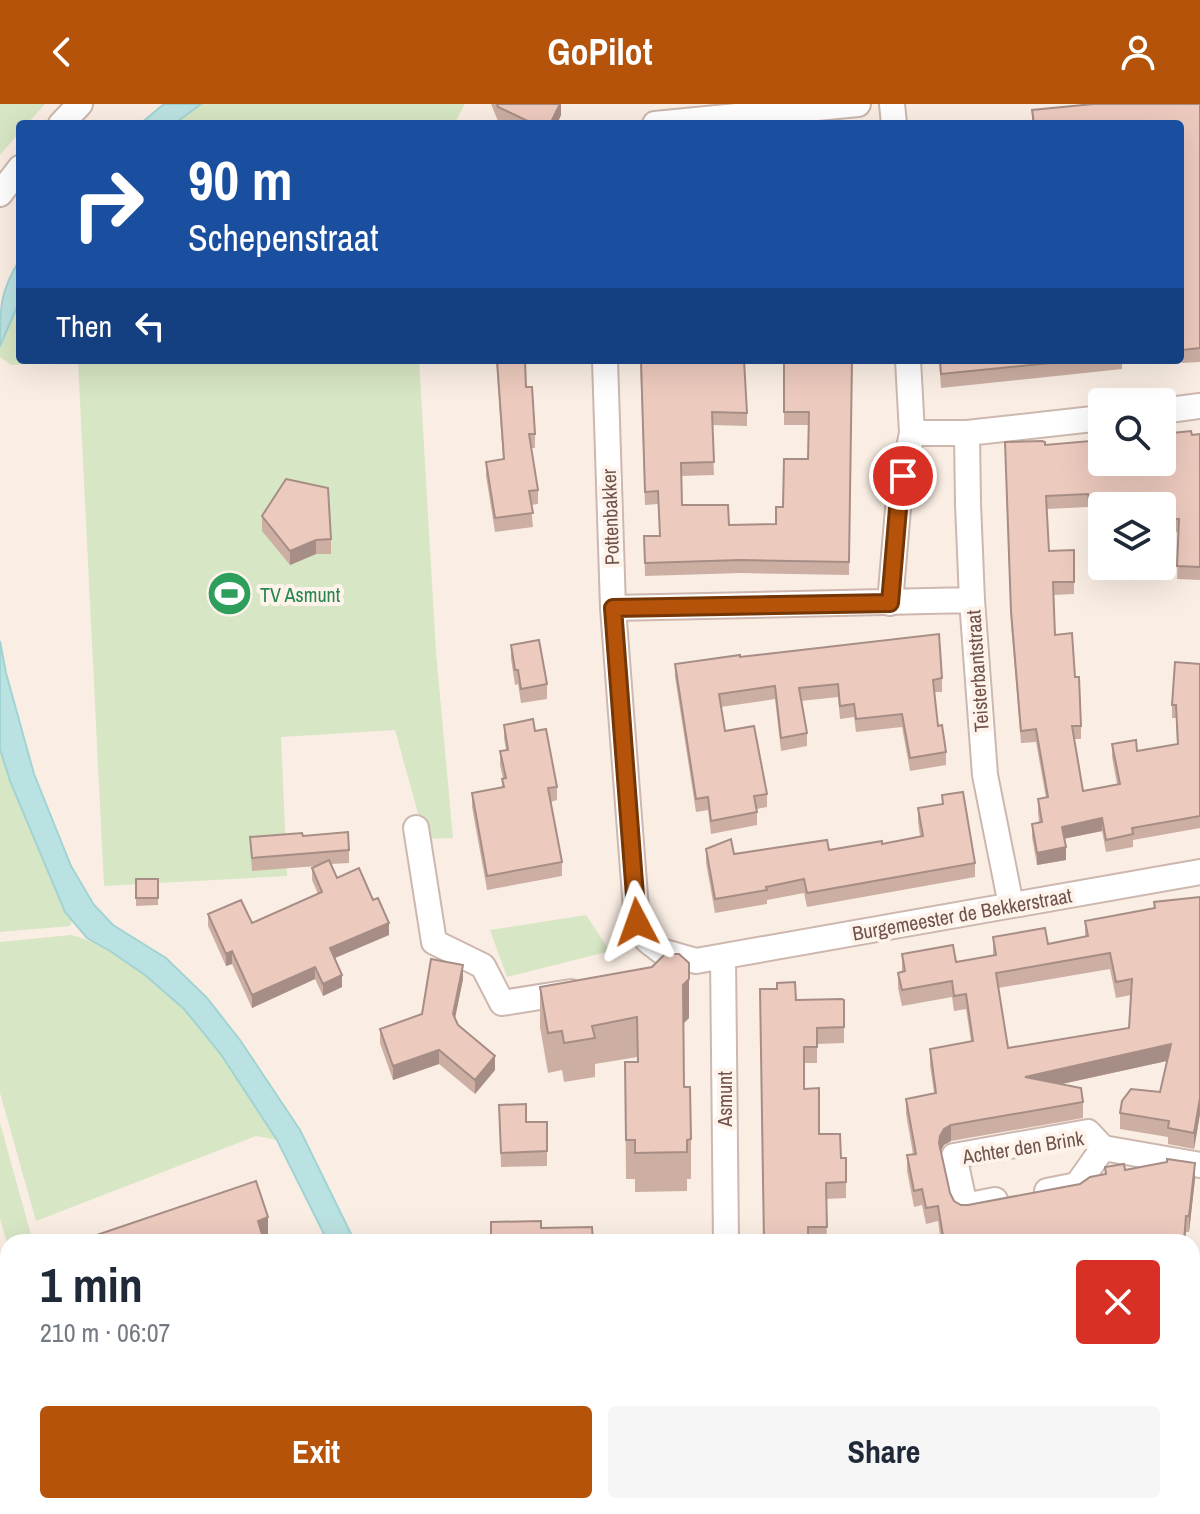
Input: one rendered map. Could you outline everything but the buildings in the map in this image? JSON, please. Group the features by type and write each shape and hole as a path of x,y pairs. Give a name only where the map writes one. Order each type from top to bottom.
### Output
{"street":[{"path":"65,120 80,104"},
{"path":"696,120 858,104"},
{"path":"0,194 16,173"},
{"name":"Pottenbakker","path":"605,364 613,608 637,922 648,941 661,951"},
{"path":"890,603 899,497 912,433 908,364"},
{"path":"1176,409 1200,406"},
{"path":"912,433 967,433 1088,420"},
{"name":"Teisterbantstraat","path":"967,433 972,600 985,775 1011,905"},
{"path":"613,608 972,600"},
{"path":"416,828 434,942 483,966 502,1003 593,988"},
{"name":"Burgemeester de Bekkerstraat","path":"723,957 1200,872"},
{"path":"643,975 661,951 696,961 723,957"},
{"name":"Asmunt","path":"723,957 726,1234"},
{"name":"Achter den Brink","path":"1103,1148 1077,1185 965,1206 954,1156 1088,1132 1103,1148 1200,1165"}],"green space":[{"path":"0,104 45,104 31,120 16,120 16,137 0,155"},
{"path":"201,104 465,104 456,120 179,120"},
{"name":"TV Asmunt","path":"16,309 16,364 28,364 11,365 0,357 0,346"},
{"name":"TV Asmunt","path":"78,364 419,364 436,652 453,838 425,839 395,730 281,737 287,876 104,886"},
{"path":"0,749 10,780 72,921 70,926 0,932"},
{"path":"586,915 610,951 507,977 490,930"},
{"path":"71,935 119,958 176,1002 222,1055 277,1140 256,1136 36,1221 0,1093 0,942"},
{"path":"0,1123 31,1234 4,1234 0,1219"}],"water":[{"path":"164,104 201,104 179,120 145,120"},
{"path":"16,266 16,309 0,346 2,300"},
{"path":"0,641 34,774 71,866 94,905 113,925 166,958 207,998 240,1040 300,1130 351,1234 324,1234 277,1140 220,1053 184,1009 145,975 87,938 65,912 10,781 0,749"}],"place":[{"name":"TV Asmunt","path":"229,594"}],"route":[{"path":"637,922 613,608 890,603 903,476"}]}
